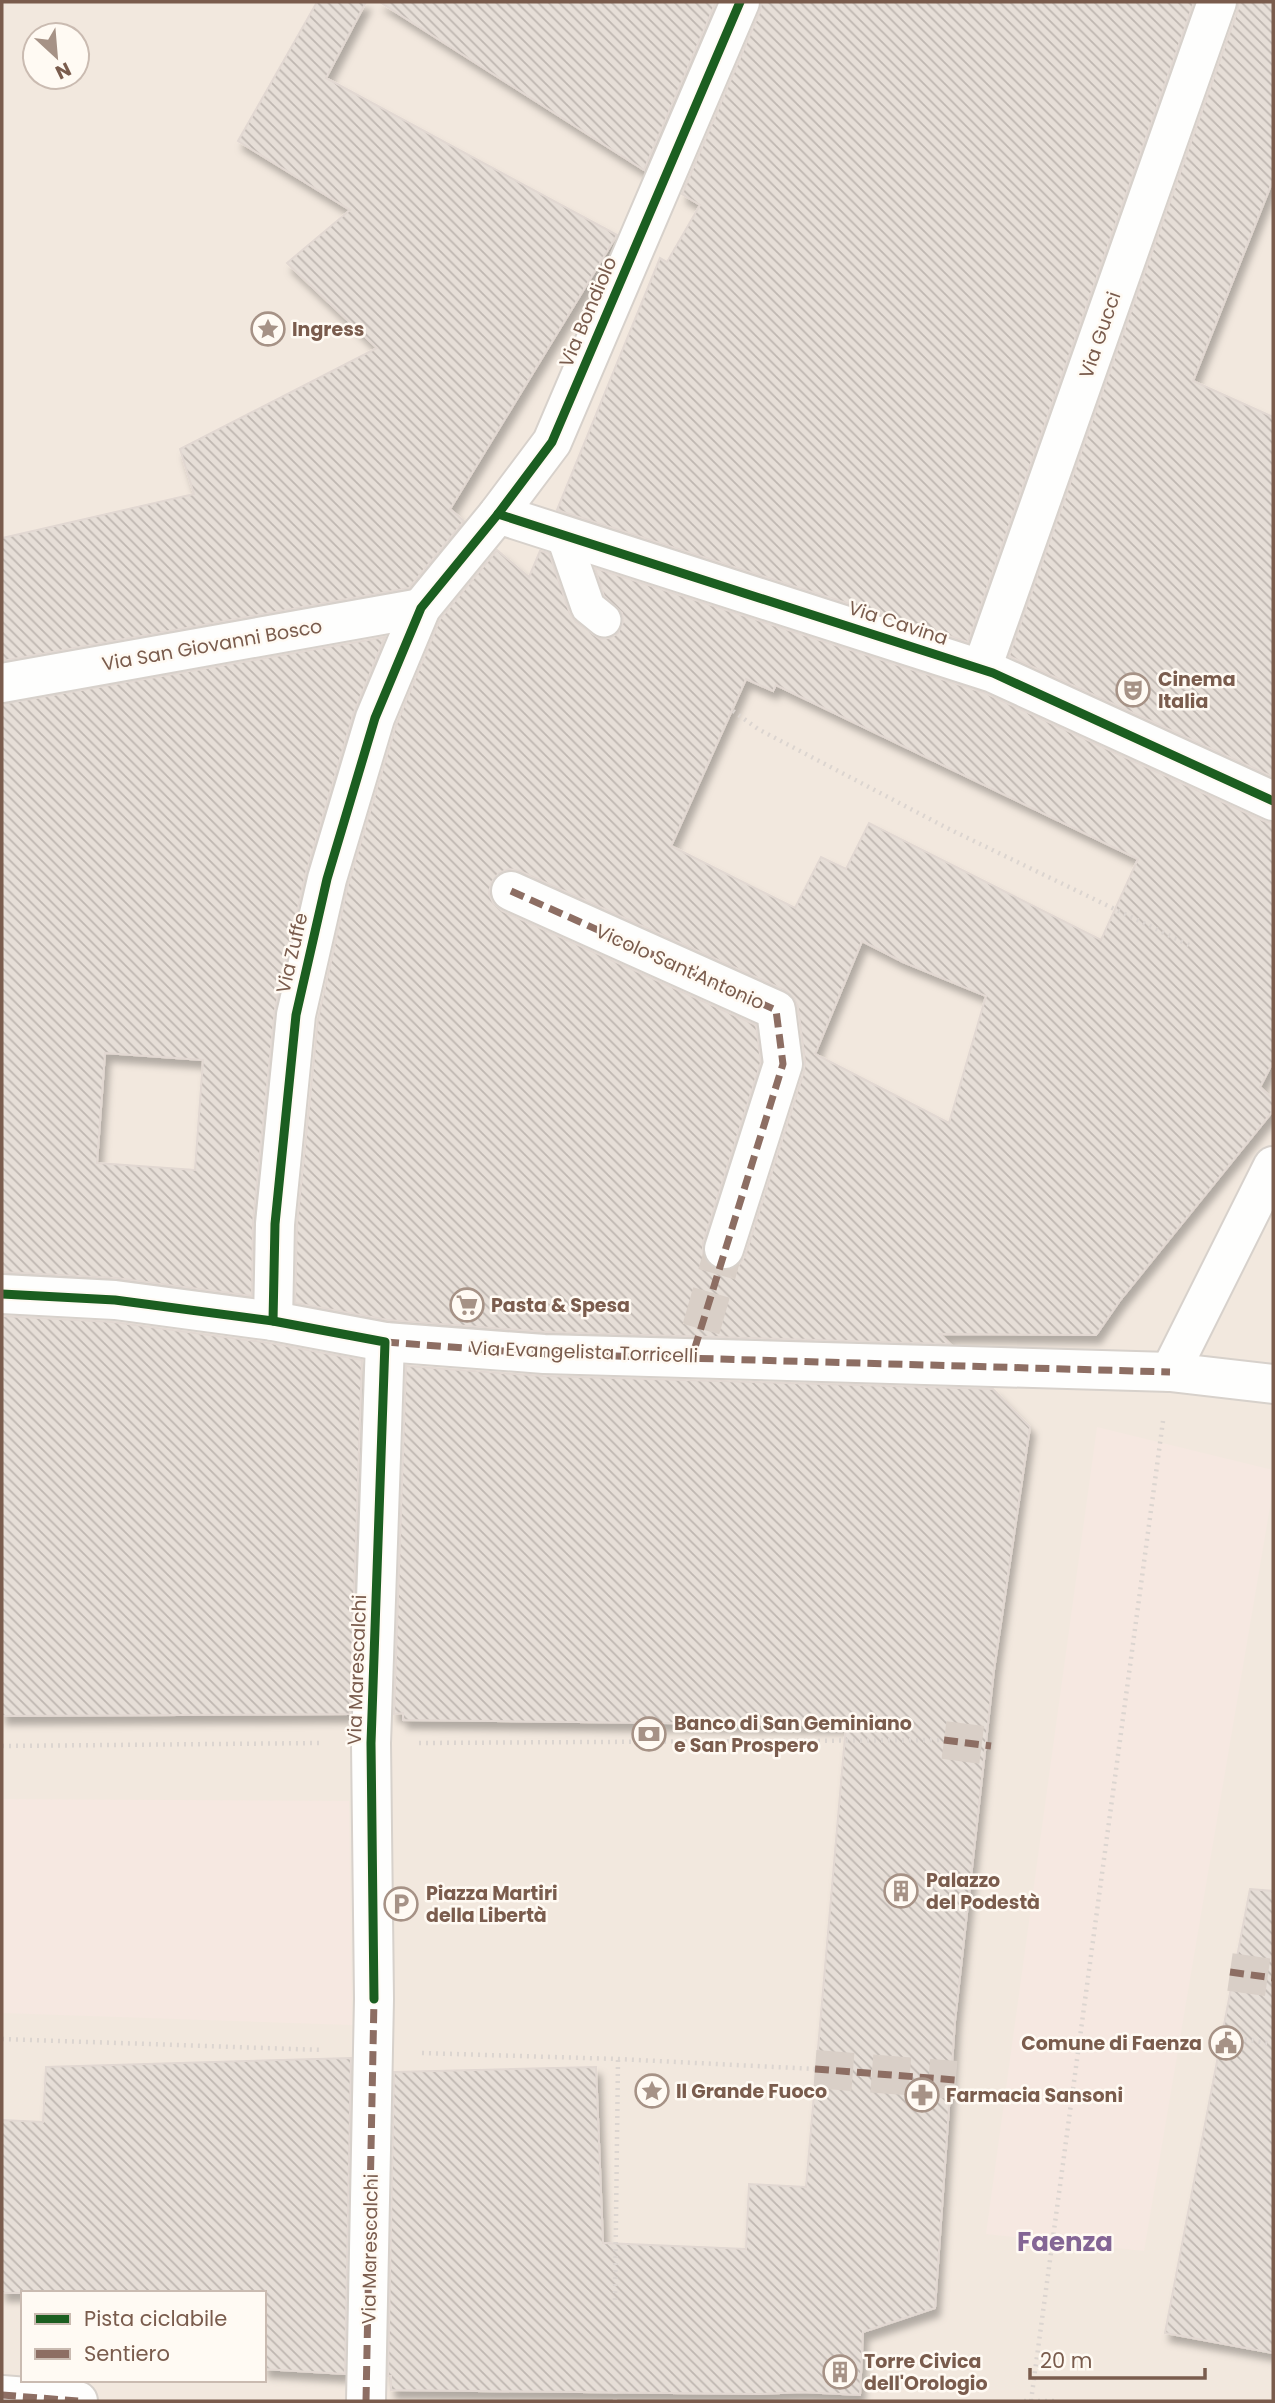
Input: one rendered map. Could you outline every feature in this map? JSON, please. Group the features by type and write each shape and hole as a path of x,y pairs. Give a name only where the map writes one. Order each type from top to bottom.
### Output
{"street":[{"name":"Via Bondiolo","path":"421,608 498,514 552,442 740,2"},
{"name":"Via Gucci","path":"982,668 1217,2"},
{"name":"Via Cavina","path":"498,514 982,668 1273,801"},
{"name":"Via San Giovanni Bosco","path":"2,683 421,608"},
{"name":"Via Zuffe","path":"273,1321 275,1224 296,1015 327,879 375,718 421,608"},
{"name":"Vicolo Sant'Antonio","path":"511,891 776,1010 783,1064 724,1249"},
{"path":"1170,1372 1273,1166"},
{"name":"Via Evangelista Torricelli","path":"2,1294 115,1300 273,1321 386,1342 544,1354 697,1343 1170,1372 1273,1384"},
{"name":"Via Marescalchi","path":"366,2401 374,1999 371,1743 386,1342"},
{"path":"2,2395 78,2401"}],"lane":[{"path":"563,536 588,607 604,620"}],"path":[{"path":"733,711 758,729 947,828 1191,946"},
{"path":"1031,2401 1170,1372"},
{"path":"2,1746 944,1740"},
{"path":"1217,2035 1273,2044"},
{"path":"615,2300 618,2059"},
{"path":"615,2393 615,2401"},
{"path":"1024,2401 1056,2401"}],"shaded area":[{"path":"2,2 1273,2 1273,2401 2,2401"},
{"path":"1097,1427 1273,1470 1273,1489 1144,2251 986,2234"},
{"path":"2,1799 349,1801 352,2025 2,2013"}],"building":[{"path":"317,2 366,2 326,78 617,235 450,509 464,521 409,588 2,661 2,538 194,494 180,449 377,348 287,263 350,210 238,141"},
{"path":"380,2 716,2 644,170"},
{"path":"761,2 1194,2 968,642 557,510 660,258 667,262 700,205 682,194 760,11"},
{"path":"1238,2 1273,2 1273,180 1193,381 1273,417 1273,777 1009,656 1238,9"},
{"path":"497,550 529,577 540,551 549,553 570,614 576,622 600,639 610,638 618,633 623,622 622,613 604,596 595,568 985,693 1273,823 1273,1062 1260,1087 1273,1099 1273,1111 1121,1299 1096,1335 940,1334 950,1344 545,1332 388,1320 295,1303 297,1225 318,1019 348,885 396,725 440,619","holes":["746,679 773,691 776,685 1138,859 1101,940 869,823 846,869 821,857 795,908 671,846","509,869 520,871 785,990 794,998 798,1007 804,1071 745,1256 738,1266 717,1270 707,1263 703,1254 703,1243 761,1062 756,1025 502,911 493,903 489,894 491,883 499,873","862,941 903,962 986,996 949,1123 815,1054"]},
{"path":"385,637 354,712 306,873 275,1010 253,1222 252,1296 116,1278 2,1272 2,704","holes":["105,1053 203,1060 195,1170 97,1163"]},
{"path":"2,1316 113,1322 270,1343 362,1360 350,1714 2,1716"},
{"path":"406,1366 543,1376 993,1389 1030,1427 994,1670 955,2021 935,2308 863,2332 860,2395 802,2392 760,2394 391,2390 391,2376 388,2376 394,2072 596,2067 603,2243 746,2249 749,2184 806,2187 846,1725 403,1720 403,1713 394,1714"},
{"path":"1250,1889 1273,1891 1273,2353 1165,2333"},
{"path":"351,2058 345,2374 266,2369 266,2291 2,2293 2,2120 43,2122 46,2067"}],"tunnel":[{"path":"701,1329 724,1249"},
{"path":"944,1740 991,1746"},
{"path":"1230,1972 1273,1978"},
{"path":"815,2069 956,2080"}],"marked path":[{"path":"511,891 776,1010 783,1064 692,1357"},
{"path":"385,1342 544,1354 1170,1372"},
{"path":"944,1740 991,1746"},
{"path":"1230,1972 1273,1978"},
{"path":"366,2401 374,1999"},
{"path":"815,2069 956,2080"},
{"path":"2,2395 78,2401"}],"cycle path":[{"path":"273,1321 275,1224 296,1015 327,879 375,718 421,608 498,514 552,442 740,2"},
{"path":"498,514 993,673 1273,801"},
{"path":"2,1294 115,1300 273,1321 385,1342 371,1743 374,1999"}],"place":[{"name":"Ingress","path":"268,329"},
{"name":"Cinema Italia","path":"1133,690"},
{"name":"Pasta & Spesa","path":"467,1305"},
{"name":"Banco di San Geminiano e San Prospero","path":"649,1734"},
{"name":"Palazzo del Podestà","path":"901,1891"},
{"name":"Piazza Martiri della Libertà","path":"401,1904"},
{"name":"Comune di Faenza","path":"1226,2043"},
{"name":"Il Grande Fuoco","path":"652,2091"},
{"name":"Farmacia Sansoni","path":"922,2095"},
{"name":"Torre Civica dell'Orologio","path":"840,2372"}],"district":[{"name":"Faenza","path":"1065,2242"}]}
